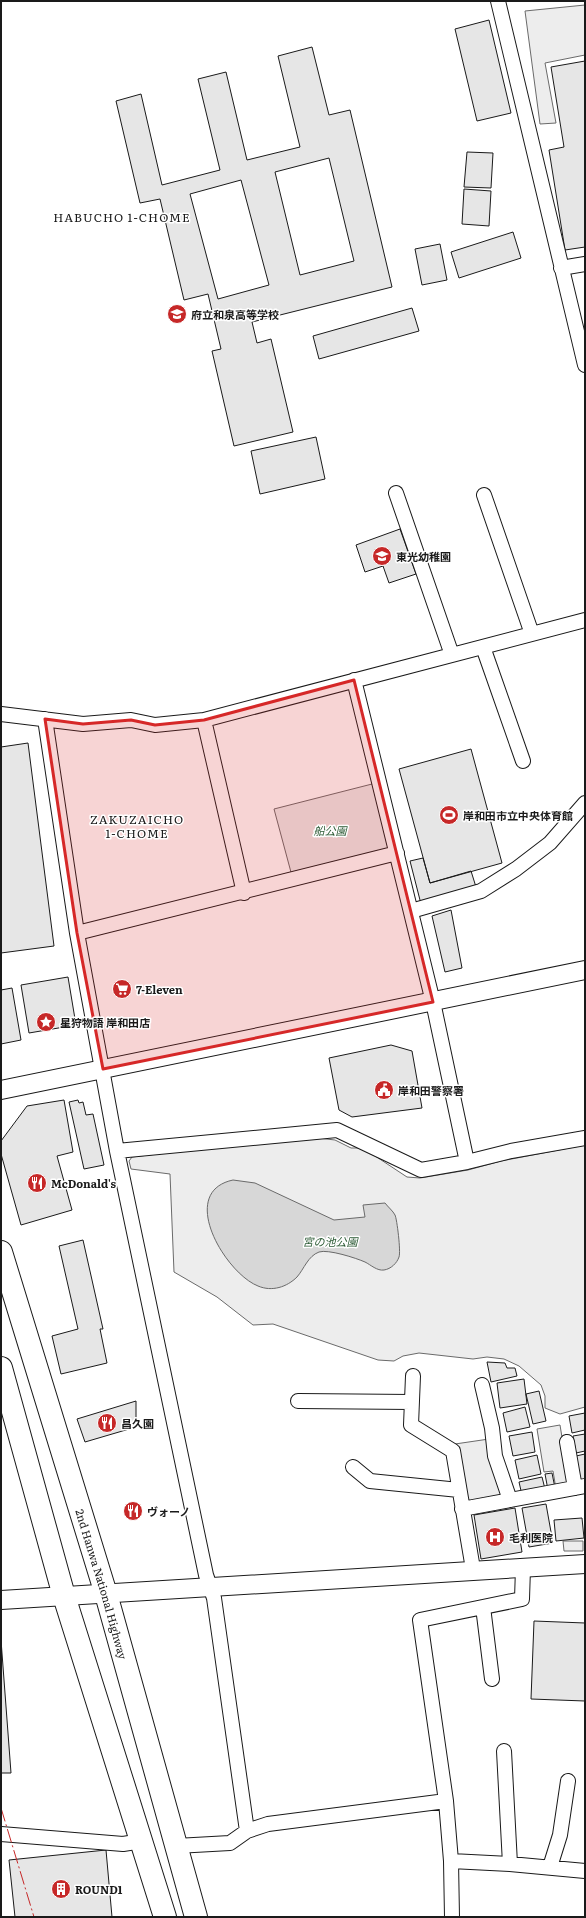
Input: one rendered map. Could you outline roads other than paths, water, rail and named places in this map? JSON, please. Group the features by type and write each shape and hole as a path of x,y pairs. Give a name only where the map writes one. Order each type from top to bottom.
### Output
{"highway":[{"name":"2nd Hanwa National Highway","path":"1,1252 106,1594 196,1917"},
{"path":"1,1368 64,1596 165,1917"}],"street":[{"path":"498,1 585,365"},
{"path":"561,268 585,264"},
{"path":"396,493 452,655"},
{"path":"484,495 532,634"},
{"path":"1,714 83,724 131,720 155,725 204,720 585,620"},
{"path":"483,647 523,761"},
{"path":"354,680 432,1002 467,1162"},
{"path":"45,719 77,933 117,1151 209,1586 214,1598 247,1831"},
{"path":"204,720 244,893"},
{"path":"410,911 481,891 516,869 550,842 585,803"},
{"path":"77,933 244,893 397,853"},
{"path":"1,1090 585,970"},
{"path":"117,1151 337,1130 421,1170 467,1162 511,1151 585,1138"},
{"path":"413,1376 411,1425 453,1451 473,1570"},
{"path":"482,1385 492,1428 495,1456 510,1500"},
{"path":"298,1401 412,1402"},
{"path":"462,1509 580,1487 567,1442"},
{"path":"353,1467 370,1481 459,1490"},
{"path":"1,1600 585,1564"},
{"path":"452,1917 451,1862 446,1801 420,1620 522,1599 523,1568"},
{"path":"483,1607 492,1679"},
{"path":"504,1751 510,1864"},
{"path":"550,1867 560,1835 568,1781"},
{"path":"176,1846 230,1843 247,1831 268,1824 446,1801"},
{"path":"1,1834 123,1844 142,1841"},
{"path":"451,1862 510,1864 585,1871"}],"place":[{"name":"府立和泉高等学校","path":"177,314"},
{"name":"東光幼稚園","path":"382,556"},
{"name":"岸和田市立中央体育館","path":"449,815"},
{"name":"7-Eleven","path":"122,989"},
{"name":"星狩物語 岸和田店","path":"46,1022"},
{"name":"岸和田警察署","path":"384,1090"},
{"name":"McDonald's","path":"37,1183"},
{"name":"昌久園","path":"107,1423"},
{"name":"ヴォーノ","path":"133,1511"},
{"name":"毛利医院","path":"495,1537"},
{"name":"ROUND1","path":"61,1889"}],"district":[{"name":"HABUCHO 1-CHOME","path":"122,217"},
{"name":"ZAKUZAICHO 1-CHOME","path":"137,826"}],"park label":[{"name":"船公園","path":"330,830"},
{"name":"宮の池公園","path":"330,1241"}]}
